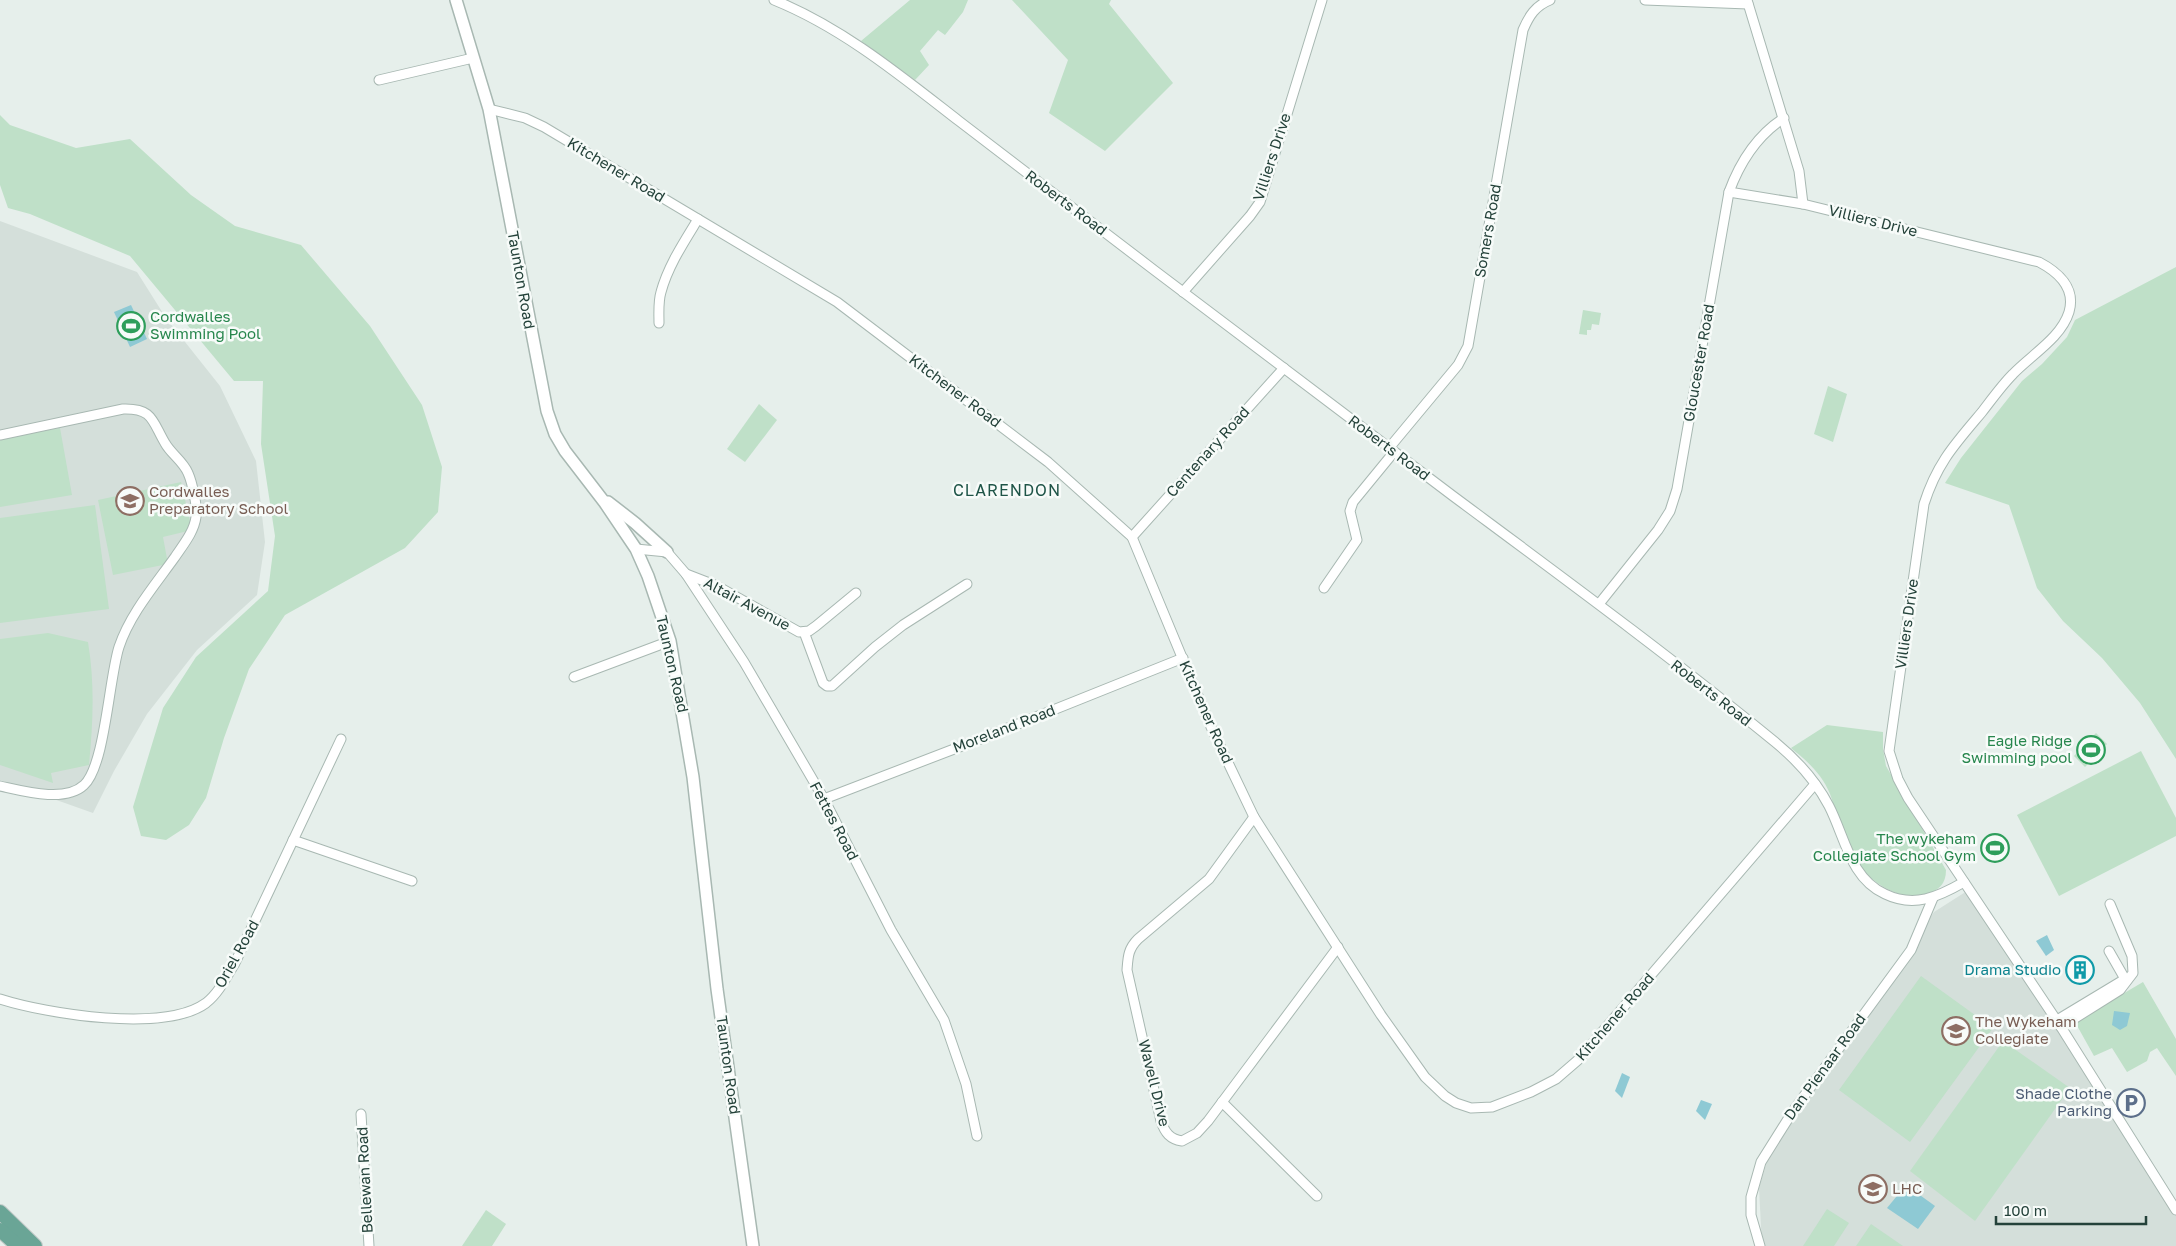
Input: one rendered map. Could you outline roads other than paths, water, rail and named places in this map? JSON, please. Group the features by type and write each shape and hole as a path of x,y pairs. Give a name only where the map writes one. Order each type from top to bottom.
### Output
{"main road":[{"path":"0,1212 35,1246"},
{"path":"0,1230 18,1246"}],"street":[{"name":"Taunton Road","path":"456,0 489,109 547,410 555,434 565,451 636,549 648,576 670,641 693,777 716,980 753,1246"},
{"name":"Roberts Road","path":"774,0 805,12 849,38 1392,450 1599,604 1778,745 1804,769 1815,784 1830,808 1843,842 1866,881 1887,896 1912,902 1933,898 1964,882"},
{"name":"Villiers Drive","path":"1183,292 1250,216 1260,202 1322,0"},
{"name":"Somers Road","path":"1324,588 1357,540 1350,511 1353,502 1458,365 1468,346 1523,30 1530,13 1543,2 1550,0"},
{"path":"1644,0 1747,2 1799,171 1803,204"},
{"path":"378,80 473,58"},
{"name":"Kitchener Road","path":"489,109 525,118 544,127 837,302 1048,462 1132,537 1211,727 1254,817 1382,1015 1425,1076 1445,1096 1456,1103 1471,1108 1492,1107 1531,1092 1548,1083 1578,1060 1599,1038 1815,784"},
{"name":"Gloucester Road","path":"1599,604 1658,530 1670,511 1677,489 1729,192 1737,170 1747,154 1772,126 1784,118"},
{"name":"Villiers Drive","path":"1729,192 1803,204 2039,262 2052,269 2062,278 2071,295 2069,312 2060,329 2013,374 1945,456 1935,474 1924,504 1889,751 1898,779 1964,882 2059,1023 2176,1210"},
{"path":"659,323 660,294 665,280 698,219"},
{"name":"Centenary Road","path":"1132,537 1284,368"},
{"path":"0,435 123,409 141,410 152,419 165,444 186,468 190,480 196,517 190,533 141,605 119,646 99,750 90,778 78,790 63,794 32,793 0,786"},
{"path":"600,497 635,523 667,552"},
{"path":"636,549 667,552"},
{"name":"Fettes Road","path":"667,552 686,574 744,662 824,799 891,930 944,1020 966,1084 977,1136"},
{"name":"Altair Avenue","path":"686,574 717,586 792,629 804,632 816,626 856,593"},
{"path":"804,632 823,683 827,686 832,686 875,647 903,625 967,584"},
{"path":"574,677 670,641"},
{"name":"Moreland Road","path":"824,799 1183,658"},
{"name":"Oriel Road","path":"0,999 25,1007 100,1018 151,1017 180,1014 195,1010 208,1002 235,963 341,739"},
{"name":"Wavell Drive","path":"1254,817 1209,879 1138,939 1132,945 1128,955 1127,970 1164,1130 1176,1140 1182,1141 1189,1138 1208,1122 1338,947"},
{"path":"293,840 412,881"},
{"name":"Dan Pienaar Road","path":"1760,1246 1755,1232 1751,1206 1755,1181 1761,1162 1793,1111 1911,950 1933,898"},
{"path":"2059,1023 2120,990 2133,974 2132,956 2110,904"},
{"path":"2059,1023 2125,979 2109,951"},
{"path":"1222,1102 1317,1196"},
{"name":"Bellewan Road","path":"361,1114 368,1246"}],"water":[{"name":"Cordwalles Swimming Pool","path":"131,305 147,339 130,347 114,312"},
{"path":"2047,935 2054,950 2046,956 2036,941"},
{"path":"2114,1011 2130,1013 2127,1026 2120,1030 2112,1025"},
{"path":"1622,1073 1630,1077 1622,1098 1615,1091"},
{"path":"1701,1100 1712,1104 1705,1120 1696,1111"},
{"path":"1906,1185 1935,1206 1918,1229 1887,1208"}],"place":[{"name":"Cordwalles Swimming Pool","path":"131,326"},
{"name":"Cordwalles Preparatory School","path":"130,501"},
{"name":"Eagle Ridge Swimming pool","path":"2091,750"},
{"name":"The wykeham Collegiate School Gym","path":"1995,848"},
{"name":"Drama Studio","path":"2080,970"},
{"name":"The Wykeham Collegiate","path":"1956,1031"},
{"name":"Shade Clothe Parking","path":"2131,1103"},
{"name":"LHC","path":"1873,1189"}],"district":[{"name":"CLARENDON","path":"1007,490"}]}
